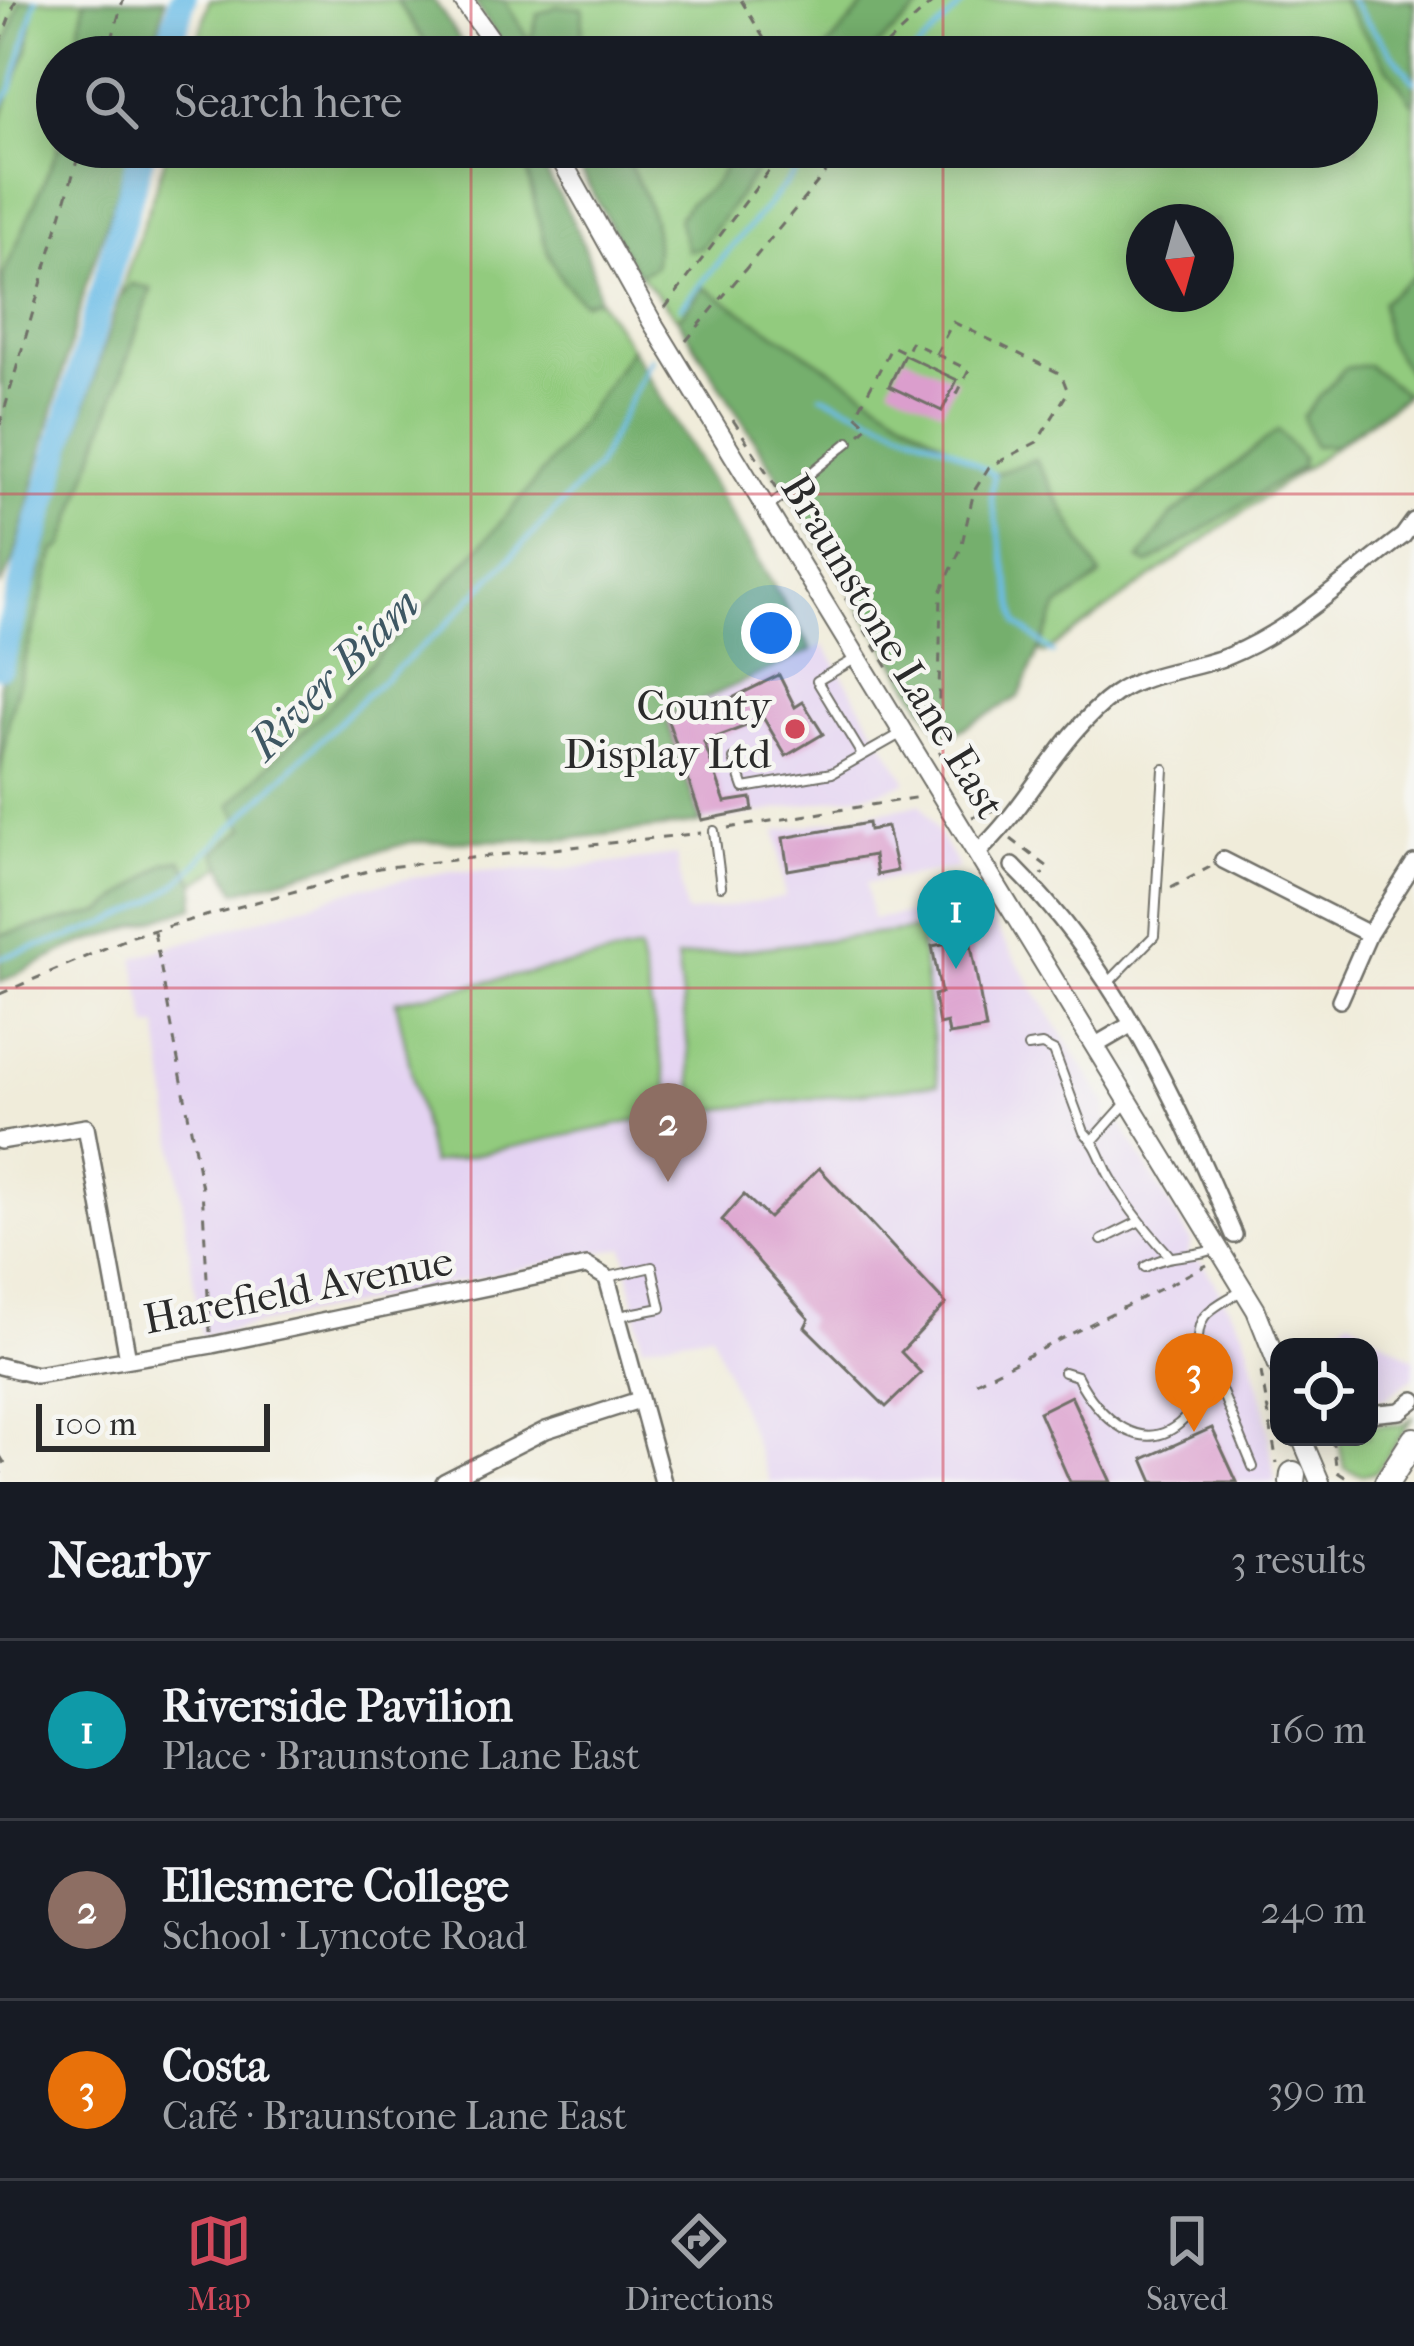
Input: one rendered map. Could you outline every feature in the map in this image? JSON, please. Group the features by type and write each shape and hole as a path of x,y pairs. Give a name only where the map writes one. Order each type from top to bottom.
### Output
{"main road":[{"path":"1387,1482 1414,1440"}],"street":[{"path":"463,0 488,36"},
{"name":"Braunstone Lane East","path":"566,168 652,322 776,502 858,657 1220,1249 1270,1348"},
{"path":"976,854 1001,832 1098,708 1119,691 1229,656 1259,640 1408,540 1414,521"},
{"path":"1223,860 1369,934"},
{"path":"1340,1000 1369,934 1414,863"},
{"path":"1013,866 1071,927 1132,1024 1199,1152 1220,1249"},
{"path":"1096,1045 1132,1024"},
{"path":"0,1141 86,1126 128,1360"},
{"name":"Harefield Avenue","path":"0,1366 36,1375 212,1346 586,1266 607,1278"},
{"path":"607,1278 663,1482"},
{"path":"444,1482 546,1430 639,1400"},
{"path":"1378,1413 1400,1411 1414,1400"},
{"path":"1298,1474 1320,1482"},
{"path":"1298,1474 1336,1482"}],"lane":[{"path":"776,502 849,442"},
{"path":"858,657 817,682 862,755"},
{"path":"734,760 743,788 832,773 905,731"},
{"path":"1108,983 1154,936 1164,770"},
{"path":"715,831 722,886"},
{"path":"1028,1047 1042,1045 1054,1052 1084,1132 1095,1138 1106,1169 1138,1222 1168,1254"},
{"path":"1095,1138 1117,1108 1129,1100"},
{"path":"1102,1240 1138,1222"},
{"path":"1144,1267 1168,1254 1220,1249"},
{"path":"607,1278 652,1267 661,1308 617,1316"},
{"path":"1064,1372 1077,1376 1093,1408 1112,1423 1146,1436 1184,1420 1202,1385 1199,1333 1205,1315 1244,1290"},
{"path":"1204,1367 1219,1385 1253,1467"}],"path":[{"path":"0,43 16,0"},
{"path":"113,36 124,0"},
{"path":"741,0 762,36"},
{"path":"896,36 935,0"},
{"path":"0,425 75,168"},
{"path":"652,322 680,294 773,168"},
{"path":"672,328 684,344 829,168"},
{"path":"936,354 953,322 1060,374 1067,383 1064,405 1037,442 982,474 961,548 941,592 938,749"},
{"path":"849,442 868,426 856,415 892,346 906,353 911,342 969,370 956,398 950,395"},
{"path":"733,420 776,502 981,812 1048,867 1033,886"},
{"path":"0,994 106,945 379,868 567,851 923,797"},
{"path":"960,825 981,812 1022,806"},
{"path":"1159,894 1223,860"},
{"path":"154,931 202,1188 212,1346"},
{"path":"976,1382 1220,1249"},
{"path":"1333,1446 1337,1472 1353,1482"},
{"path":"0,1456 4,1464 0,1475"}],"shaded area":[{"path":"824,645 907,782 881,791 701,823 666,717"},
{"path":"921,804 959,868 866,883 872,919 980,903 1107,1105 1105,1119 1121,1123 1191,1241 1187,1258 1202,1262 1244,1332 1264,1401 1275,1482 770,1482 711,1333 642,1345 624,1247 201,1336 158,1026 148,1027 134,958 363,887 451,871 559,870 676,855 686,914 785,897 776,831"},
{"path":"1349,1319 1414,1359 1414,1377 1384,1399 1378,1398 1378,1338 1323,1338"}],"green space":[{"path":"0,0 112,0 101,36 36,36 36,168 63,168 0,386"},
{"path":"21,0 35,0 28,49 0,121 0,62"},
{"path":"85,0 165,0 157,36 78,36"},
{"path":"209,0 396,0 421,36 200,36"},
{"path":"396,0 434,0 457,36 421,36"},
{"path":"473,0 1414,0 1414,390 1044,654 1018,624 993,475 831,370 686,311 678,319 633,267 579,168 1378,168 1378,36 496,36"},
{"path":"473,0 504,0 526,36 496,36"},
{"path":"869,0 929,0 889,36 837,36"},
{"path":"1341,0 1409,0 1414,5 1414,106 1378,54 1378,36 1366,36"},
{"path":"557,6 583,8 582,36 532,36 538,14"},
{"path":"50,168 125,168 85,288 14,560 0,587 3,276"},
{"path":"162,168 525,168 555,268 583,302 598,299 631,348 543,472 444,587 231,804 246,828 216,852 222,866 196,883 181,860 166,863 103,912 0,935 0,775 9,717 55,550 63,546 151,290 132,284 119,297"},
{"path":"525,168 542,168 562,201 589,260 598,299 583,302 567,286 547,249"},
{"path":"579,168 631,168 652,219 656,250 654,266 641,274"},
{"path":"723,168 759,168 701,248 688,251 678,219"},
{"path":"1414,275 1414,380 1386,340 1382,302"},
{"path":"132,284 151,289 63,547 55,550 9,717 0,775 0,686 18,621 39,577 57,498 119,297"},
{"path":"704,287 993,475 1035,459 1101,576 1058,607 1019,697 944,739 678,319"},
{"path":"631,348 812,650 666,717 701,823 568,839 411,842 236,892 215,852 245,828 231,804 494,530"},
{"path":"1368,365 1406,395 1335,445 1314,446 1303,416 1345,368"},
{"path":"1278,430 1302,458 1301,467 1149,564 1139,559 1171,516"},
{"path":"181,860 196,883 194,907 73,947 0,982 0,935 102,912 166,863"},
{"path":"919,929 938,1084 696,1112 677,958"},
{"path":"639,950 673,1113 431,1164 396,1001"},
{"path":"1414,1416 1376,1472 1362,1475 1344,1468 1340,1446 1378,1446 1378,1425 1403,1425"}],"building":[{"path":"904,355 957,380 942,411 889,386"},
{"path":"779,675 795,707 803,702 823,734 786,756 764,719 704,742 725,802 751,798 753,810 702,820 667,718 715,702 716,706"},
{"path":"868,823 869,830 887,827 897,871 877,875 874,855 788,870 783,838"},
{"path":"970,939 986,1029 949,1035 947,1023 939,1025 934,995 941,993 932,946"},
{"path":"819,1168 946,1304 901,1352 921,1373 886,1407 805,1327 809,1319 722,1220 744,1195 769,1218"},
{"path":"1071,1396 1111,1482 1070,1482 1039,1412"},
{"path":"1212,1428 1237,1482 1153,1482 1143,1459"}],"waterway":[{"path":"0,106 11,91 36,0"},
{"name":"River Biam","path":"173,36 182,0"},
{"name":"River Biam","path":"931,36 967,0"},
{"path":"1350,0 1414,81"},
{"name":"River Biam","path":"0,665 137,168"},
{"name":"River Biam","path":"681,307 799,168"},
{"name":"River Biam","path":"0,958 112,921 139,909 185,876 365,696 442,629 596,468 651,358"},
{"path":"821,395 951,448 994,475 991,497 1018,624 1053,653"}],"place":[{"name":"County Display Ltd","path":"795,729"},
{"name":"Riverside Pavilion","path":"956,969"},
{"name":"Ellesmere College","path":"668,1182"},
{"name":"Costa","path":"1194,1432"}]}
